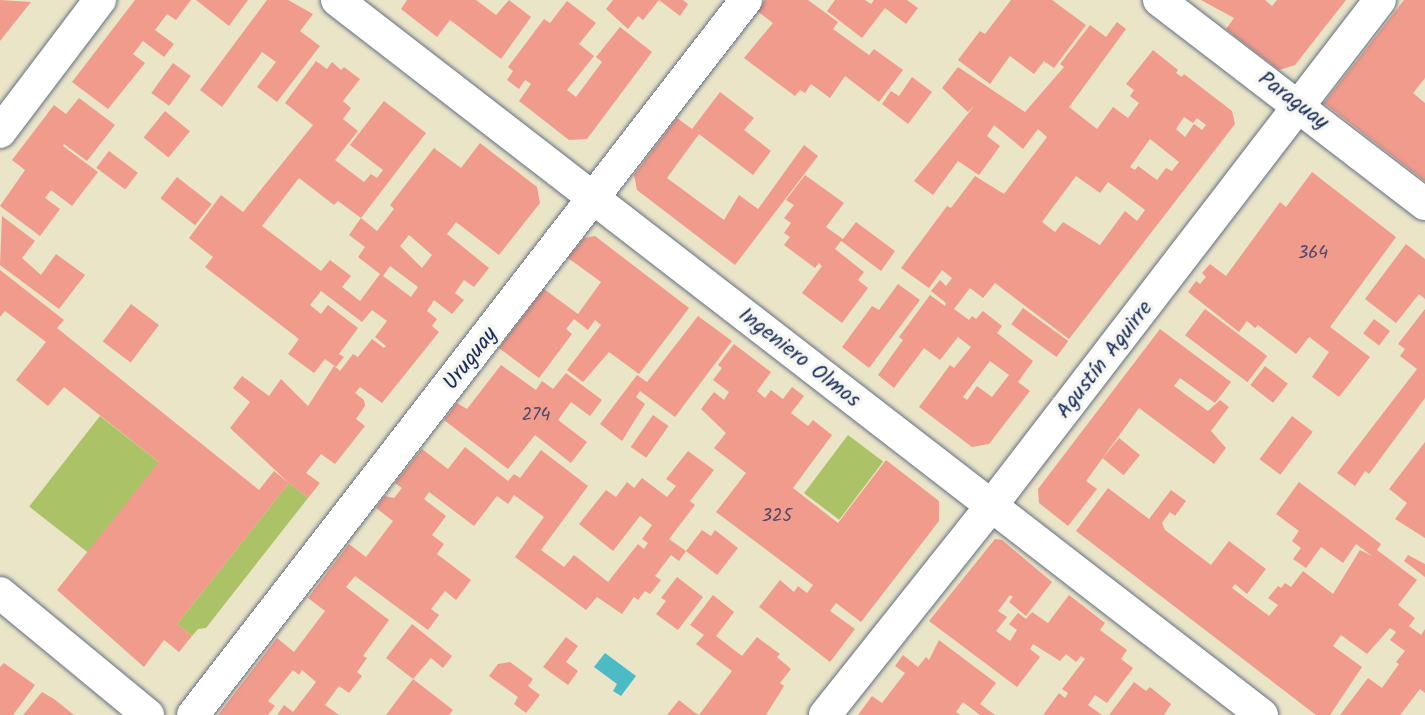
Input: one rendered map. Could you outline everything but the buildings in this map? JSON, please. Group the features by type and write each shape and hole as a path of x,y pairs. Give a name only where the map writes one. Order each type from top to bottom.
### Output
{"street":[{"path":"0,132 100,0"},
{"name":"Ingeniero Olmos","path":"337,0 1262,715"},
{"name":"Uruguay","path":"193,715 595,200 746,0"},
{"name":"Paraguay","path":"1159,0 1425,204"},
{"name":"Agustín Aguirre","path":"825,715 1301,107 1380,0"},
{"path":"0,593 148,715"}],"green space":[{"path":"100,416 159,462 88,553 29,507"},
{"path":"848,435 883,461 839,520 804,493"},
{"path":"289,483 308,498 206,628 198,629 192,636 177,624"}],"water":[{"path":"605,653 636,676 621,696 613,691 617,684 594,667"}]}
